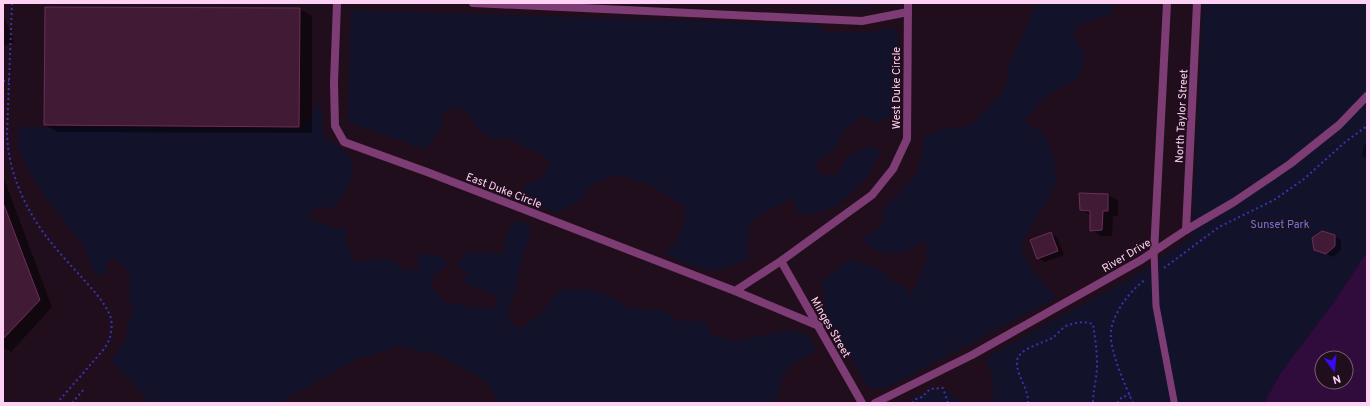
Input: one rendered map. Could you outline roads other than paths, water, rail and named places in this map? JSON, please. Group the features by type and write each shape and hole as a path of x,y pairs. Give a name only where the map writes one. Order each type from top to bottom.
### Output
{"street":[{"name":"East Duke Circle","path":"337,3 334,82 335,126 344,142 427,172 735,291 819,326"},
{"path":"473,3 862,21 908,12"},
{"name":"West Duke Circle","path":"782,261 872,195 893,169 907,139 908,3"},
{"path":"1154,252 1167,3"},
{"name":"North Taylor Street","path":"1186,230 1197,3"},
{"name":"River Drive","path":"875,403 972,355 1154,252 1186,230 1234,202 1290,164 1339,125 1367,96"},
{"path":"735,291 782,261"},
{"name":"Minges Street","path":"782,261 862,403"}],"lane":[{"path":"1154,252 1156,306 1174,401"}],"park label":[{"name":"Sunset Park","path":"1280,224"}]}
